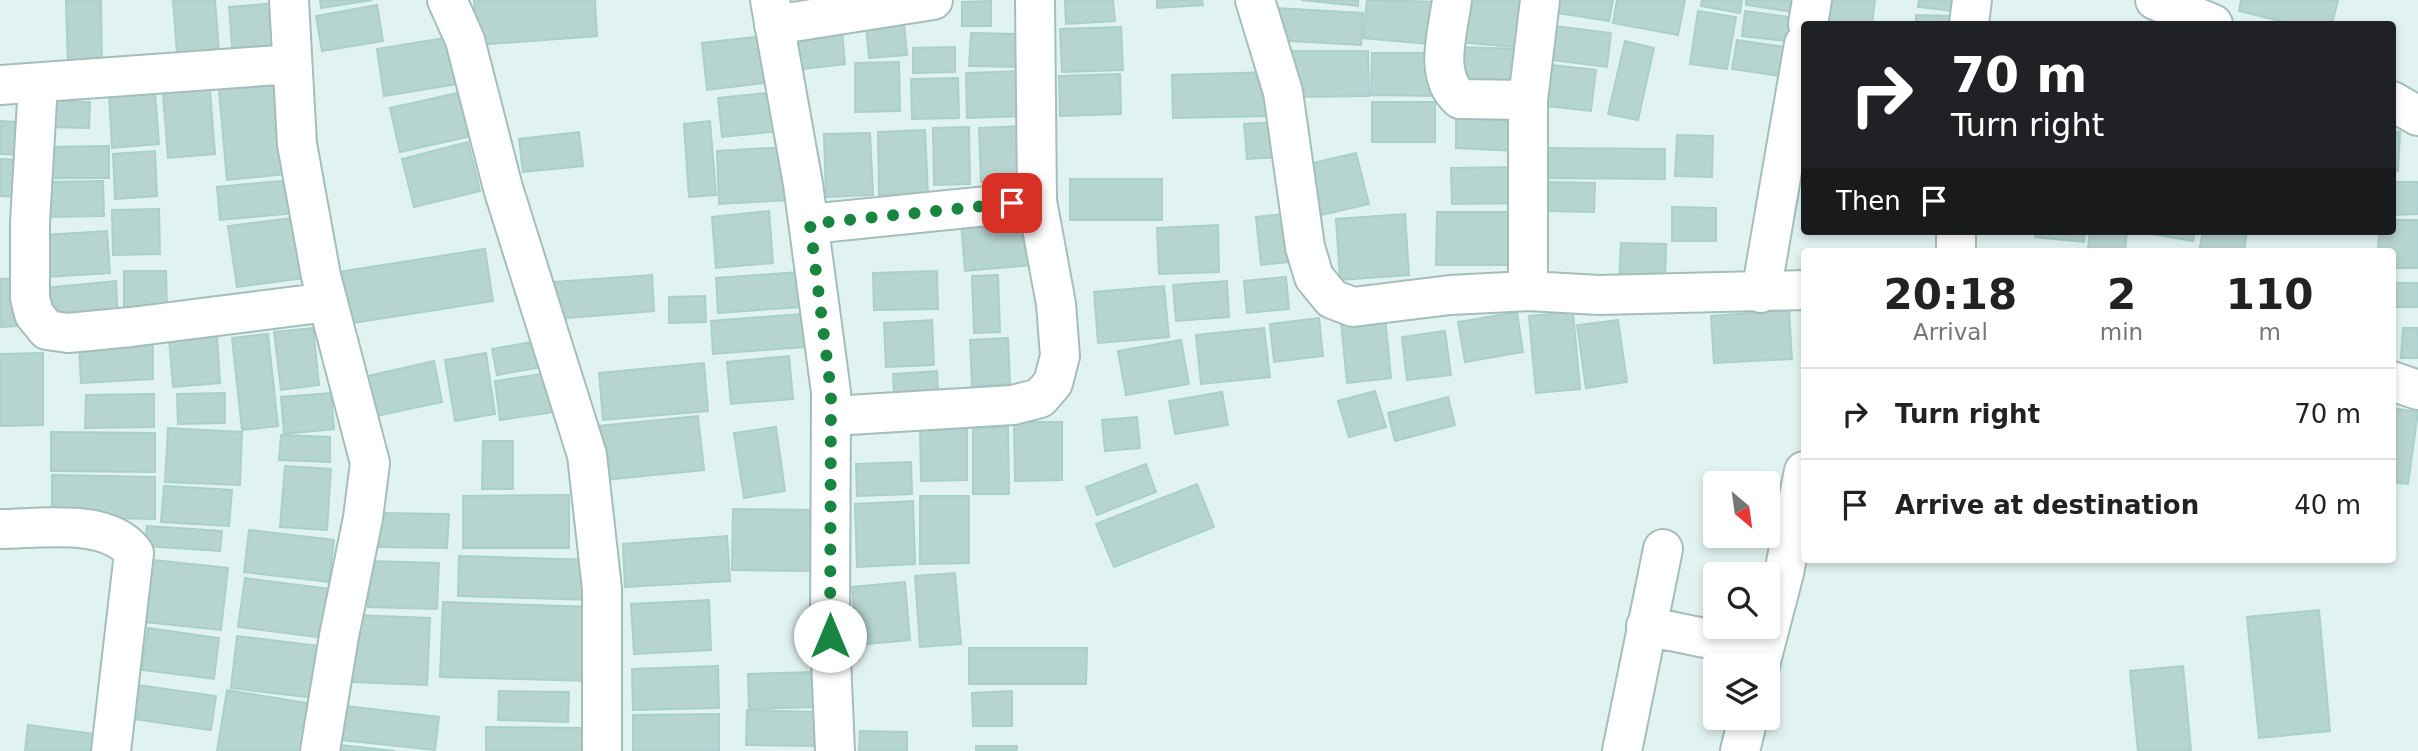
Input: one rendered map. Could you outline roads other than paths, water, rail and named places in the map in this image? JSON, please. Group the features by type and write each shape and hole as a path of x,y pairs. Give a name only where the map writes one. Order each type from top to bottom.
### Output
{"street":[{"path":"289,0 297,144 328,302 370,463 363,518 339,636 320,751"},
{"path":"447,0 465,40 503,188 587,455 603,589 602,751"},
{"path":"835,751 830,636 832,416 810,224 772,13 933,0"},
{"path":"832,416 1013,405 1040,398 1053,383 1060,356 1056,304 1037,201 1035,0"},
{"path":"1255,0 1283,92 1305,247 1314,276 1332,299 1353,307 1450,295 1528,291 1599,295 1801,290"},
{"path":"1452,0 1444,77 1450,90 1460,99 1528,100"},
{"path":"1528,291 1528,100 1540,0"},
{"path":"1808,21 1812,0"},
{"path":"1969,21 1972,0"},
{"path":"2155,0 2206,21"},
{"path":"1761,293 1801,61"},
{"path":"0,85 292,64"},
{"path":"38,83 30,223 30,298 34,314 47,330 68,333 131,327 328,302"},
{"path":"2396,103 2418,116"},
{"path":"810,224 1037,201"},
{"path":"2396,382 2418,390"},
{"path":"1763,653 1784,573 1801,486"},
{"path":"0,529 93,529 125,540 134,553 111,751"},
{"path":"1622,751 1663,549"},
{"path":"1646,626 1744,653"},
{"path":"1740,751 1745,730"}]}
